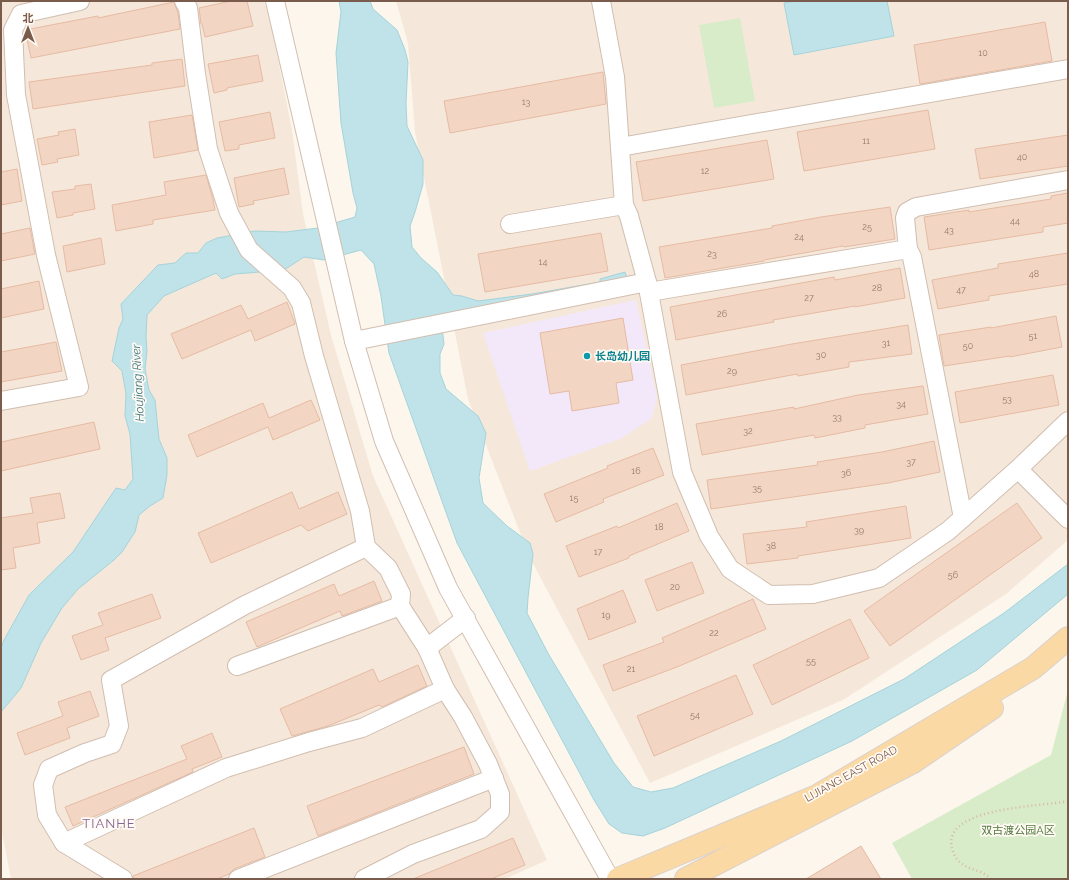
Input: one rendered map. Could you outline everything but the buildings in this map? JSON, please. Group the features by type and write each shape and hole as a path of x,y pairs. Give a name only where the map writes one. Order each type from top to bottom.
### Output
{"main road":[{"name":"LIJIANG EAST ROAD","path":"618,879 817,796 1033,668 1068,638"},
{"name":"LIJIANG EAST ROAD","path":"686,879 913,762 1068,655"}],"street":[{"path":"1,400 79,388 46,255 16,95 13,30 21,14 80,1"},
{"path":"184,1 188,8 196,74 208,148 229,213 249,250 292,288 301,303 314,356 360,511 366,547 388,568 401,594 400,606 427,648 445,689 463,717 494,778 500,794 500,812 481,830 412,854 364,879"},
{"path":"275,1 354,341 384,442 448,588 610,879"},
{"path":"601,1 615,77 624,205 629,216 648,287 682,472 709,536 730,570 769,595 813,594 880,578 948,531 1018,469 1068,421"},
{"path":"620,147 1068,69"},
{"path":"963,518 912,257 908,249 905,218 907,212 916,207 1068,180"},
{"path":"510,224 624,205"},
{"path":"354,341 459,320 648,287 908,249"},
{"path":"1018,469 1064,514"},
{"path":"123,879 64,843 47,815 43,786 49,769 85,753 112,744 119,726 111,680 245,605 366,547"},
{"path":"237,666 400,606"},
{"path":"427,648 466,618"},
{"path":"64,843 226,768 309,742 362,728 445,689"},
{"path":"238,879 494,778"}],"path":[{"path":"991,879 983,873 963,865 955,856 952,841 957,829 969,821 998,810 1056,804 1068,801"}],"shaded area":[{"path":"1,1 264,1 272,29 292,130 303,214 331,335 373,476 547,860 505,879 11,879 1,827"},
{"path":"396,1 1068,1 1068,540 1006,594 843,700 650,783 530,558 468,399 415,132 408,43"},
{"path":"636,300 657,397 652,418 622,438 530,471 483,333"}],"green space":[{"path":"740,18 755,101 714,108 699,25"},
{"name":"双古渡公园A区","path":"1068,690 1068,879 912,879 892,843 1051,755"}],"water":[{"name":"Houjiang River","path":"339,1 370,1 373,9 397,30 405,50 408,62 406,103 407,126 423,160 423,184 410,226 412,247 421,258 437,272 453,295 478,301 532,294 600,282 600,279 625,272 628,281 441,320 444,344 440,354 440,373 446,389 478,416 486,433 479,478 483,503 507,526 530,543 533,554 527,613 549,655 614,763 633,787 651,792 673,788 781,741 904,679 1004,613 1068,564 1068,594 977,670 852,741 665,828 643,836 622,833 609,824 594,800 457,543 389,353 381,296 374,264 361,250 324,260 304,257 284,270 235,274 222,279 216,273 164,296 147,315 147,351 145,369 149,390 155,400 159,439 167,458 167,475 163,498 139,515 135,532 122,552 78,589 62,608 41,643 21,688 1,712 1,648 29,595 73,552 116,488 125,490 133,479 130,434 125,416 126,394 122,371 112,361 119,328 123,319 121,304 158,265 175,263 186,253 198,253 206,243 217,238 255,231 286,232 318,228 355,217 357,208 341,123 336,53 341,12"},
{"path":"795,1 887,1 894,36 794,55 784,3"}],"place":[{"name":"长岛幼儿园","path":"587,356"}],"district":[{"name":"TIANHE","path":"109,823"}]}
